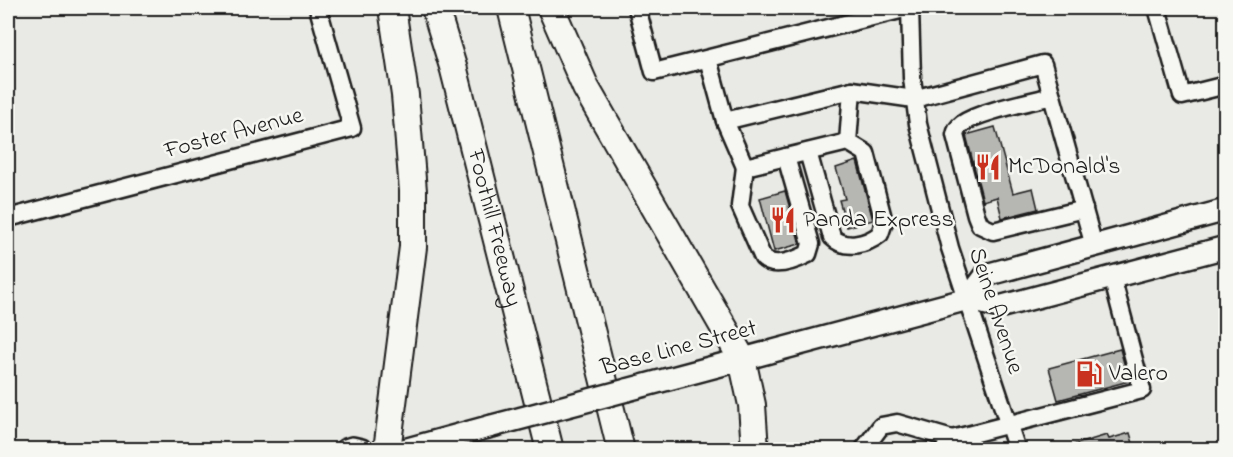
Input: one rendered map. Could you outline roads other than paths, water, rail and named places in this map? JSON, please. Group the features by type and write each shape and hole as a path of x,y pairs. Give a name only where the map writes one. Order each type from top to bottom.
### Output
{"highway":[{"path":"387,450 413,236 413,191 405,95 392,8"},
{"name":"Foothill Freeway","path":"435,8 454,70 550,450"},
{"path":"511,8 621,450"},
{"path":"551,8 586,88 742,359 752,405 755,450"}],"main road":[{"path":"968,299 986,275 1226,210"},
{"name":"Base Line Street","path":"405,450 968,299 999,307 1226,247"},
{"path":"346,450 352,448 361,450"}],"street":[{"name":"Foster Avenue","path":"8,218 352,129 318,8"},
{"path":"637,8 654,72 909,8"},
{"name":"Seine Avenue","path":"909,8 914,99 918,124 950,248 1017,450"},
{"path":"1157,8 1182,96 1226,84"},
{"path":"708,59 725,121 745,167 740,206 763,258 768,263 774,264 808,254 811,244 786,157"},
{"path":"725,121 852,90 914,99 1044,64 1094,246"},
{"path":"848,142 852,90"},
{"path":"1051,92 982,104 977,117 957,129 955,135 980,225 993,231 1084,209"},
{"path":"745,167 848,142 866,153 884,222 880,234 865,242 847,245 839,244 832,237 808,152"},
{"path":"864,450 881,426 897,423 948,444 1142,390 1112,277"}],"place":[{"name":"McDonald's","path":"988,167"},
{"name":"Panda Express","path":"783,220"},
{"name":"Valero","path":"1089,374"}]}
